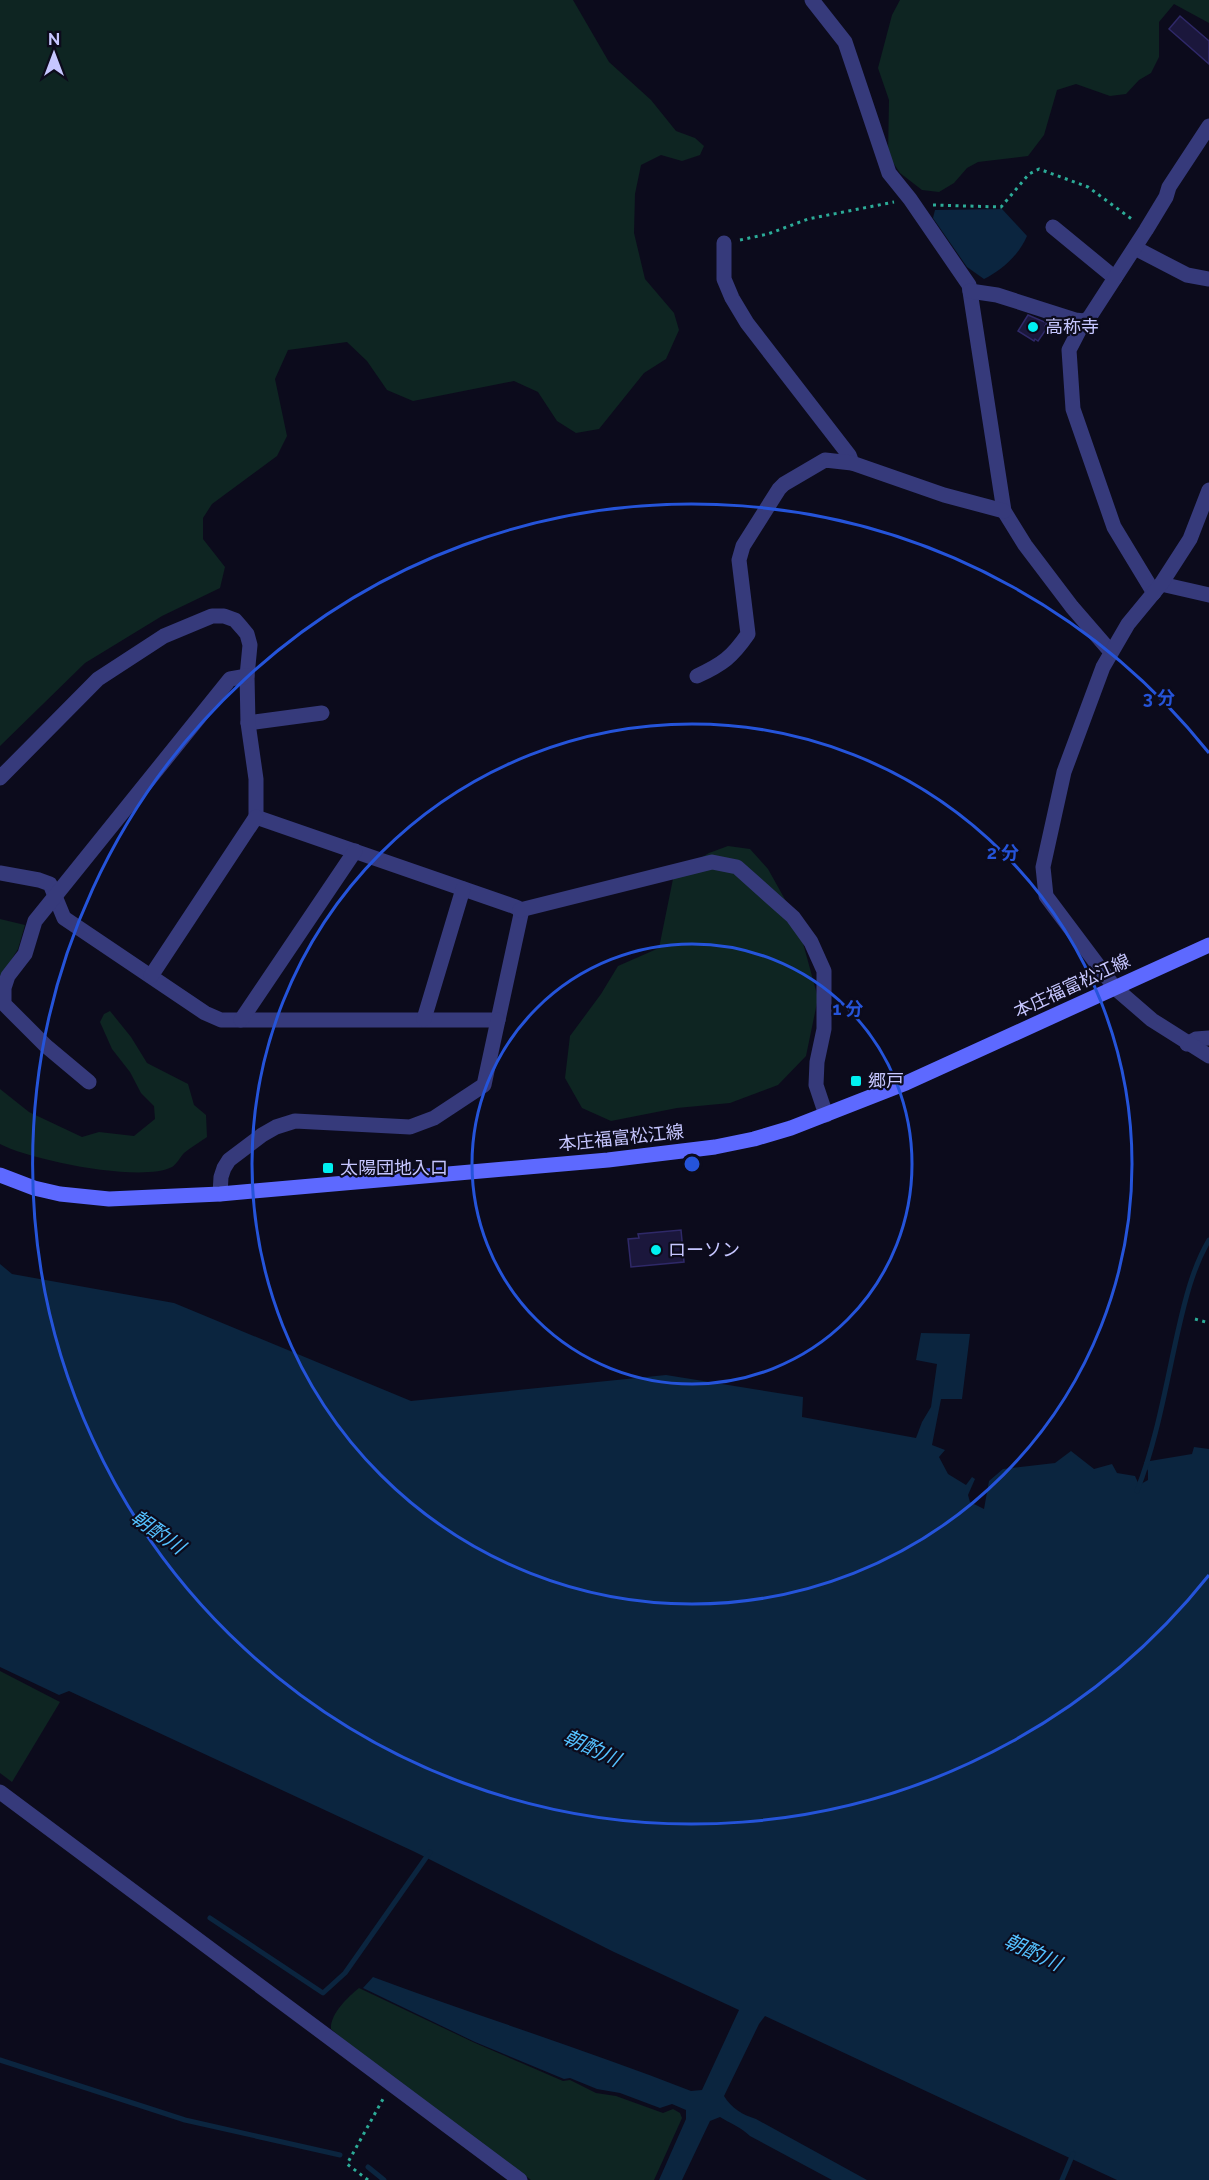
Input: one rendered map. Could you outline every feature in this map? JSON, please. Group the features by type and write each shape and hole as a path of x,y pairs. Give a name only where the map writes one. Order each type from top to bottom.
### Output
{"main road":[{"name":"本庄福富松江線","path":"0,1174 34,1188 109,1199 220,1194 681,1153 754,1139 826,1115 906,1083 1209,945"}],"street":[{"path":"812,0 845,42 889,173 969,285 1004,511 1025,545 1072,607 1111,652"},
{"path":"1209,126 1169,187 1166,197 1135,248 1089,318 1084,321 1069,350 1073,409 1114,526 1158,589 1209,595"},
{"path":"1053,227 1115,278"},
{"path":"724,243 724,279 737,307 849,455 852,463"},
{"path":"1135,248 1187,275 1209,279"},
{"path":"970,291 997,295 1084,321"},
{"path":"698,676 733,656 748,634 739,560 743,546 778,489 825,460 852,463 944,495 1004,511"},
{"path":"1209,490 1190,539 1158,589 1128,624 1103,666 1064,772 1043,867 1046,896 1115,988 1152,1020 1209,1056"},
{"path":"0,778 98,679 164,636 212,616 224,616 235,620 248,634 250,645 248,723 256,779 256,817 151,976"},
{"path":"89,1082 46,1046 4,1004 3,998 8,976 25,954 35,921 230,679 248,676"},
{"path":"248,723 322,713"},
{"path":"256,817 464,888 520,910 712,862 737,867 793,916 811,942 824,971 824,1029 817,1062 816,1085 826,1115"},
{"path":"241,1020 355,851"},
{"path":"0,873 50,884 64,918 205,1013 222,1020 498,1020"},
{"path":"424,1019 464,888"},
{"path":"220,1194 221,1177 230,1160 262,1135 295,1121 410,1127 434,1118 484,1086 520,920 520,910"},
{"path":"1187,1044 1209,1038"},
{"path":"0,1792 520,2180"}],"path":[{"path":"724,243 768,234 808,219 911,202 1000,207 1029,174 1040,169 1088,188 1146,230"},
{"path":"1195,1319 1209,1323"},
{"path":"368,2180 347,2164 381,2102 393,2085"}],"green space":[{"path":"0,0 573,0 609,62 651,100 676,131 695,138 704,146 700,155 682,161 661,155 641,165 635,194 634,233 645,279 674,313 679,330 666,359 644,373 599,429 576,433 557,421 538,392 514,381 413,401 387,390 367,361 347,342 288,350 275,379 287,436 277,456 212,504 203,518 203,539 225,567 220,588 162,616 85,663 0,746"},
{"path":"900,0 1209,0 1209,23 1174,4 1159,22 1159,57 1151,73 1139,80 1126,94 1110,96 1076,84 1057,90 1044,135 1028,156 978,162 967,168 954,183 939,192 922,190 900,173 888,155 889,100 878,68 892,15"},
{"path":"728,846 750,849 768,869 797,921 818,998 806,1056 778,1085 730,1103 677,1108 611,1121 582,1108 565,1078 570,1036 601,994 618,966 659,948 674,874 709,853"},
{"path":"0,919 25,925 18,949 0,978"},
{"path":"110,1011 131,1037 147,1063 188,1084 194,1105 206,1115 207,1137 184,1153 172,1167 157,1171 136,1172 86,1168 59,1163 0,1144 0,1089 29,1112 82,1137 99,1132 134,1136 155,1119 154,1106 141,1093 130,1072 112,1049 100,1022 104,1014"},
{"path":"0,1671 60,1702 12,1782 0,1773"},
{"path":"359,1988 475,2043 563,2081 570,2080 596,2093 616,2096 663,2113 673,2109 680,2113 682,2118 654,2180 531,2180 353,2048 331,2029 331,2023 337,2012"}],"water":[{"path":"1002,209 1027,236 1009,261 984,279 967,267 933,218 935,210"},
{"name":"朝酌川","path":"0,1264 12,1274 174,1303 411,1401 666,1375 803,1397 802,1417 916,1438 931,1407 937,1364 916,1360 921,1333 970,1334 962,1399 941,1399 932,1445 945,1450 939,1457 948,1474 966,1485 972,1477 975,1479 968,1495 970,1502 984,1509 989,1481 1003,1469 1055,1463 1071,1451 1094,1469 1112,1464 1117,1473 1135,1476 1139,1485 1148,1480 1148,1471 1144,1462 1192,1454 1194,1447 1209,1449 1209,2180 1117,2180 765,2016 724,2096 742,2113 867,2180 832,2180 750,2136 720,2117 710,2121 682,2180 659,2180 686,2119 686,2110 672,2104 660,2108 620,2093 597,2089 570,2078 564,2079 475,2042 363,1988 373,1977 691,2091 702,2090 739,2010 614,1952 415,1852 69,1691 59,1695 0,1667"}],"building":[{"path":"1180,16 1209,41 1209,64 1169,29"},
{"name":"高称寺","path":"1028,315 1047,323 1045,326 1047,328 1038,341 1018,331"},
{"name":"ローソン","path":"681,1230 684,1262 631,1267 628,1239 639,1238 638,1234"}],"waterway":[{"path":"1137,1491 1156,1432 1187,1296 1198,1261 1209,1240"},
{"path":"210,1918 323,1993 345,1973 430,1852"},
{"path":"0,2060 185,2120 340,2155"},
{"path":"1062,2180 1073,2154"},
{"path":"368,2167 384,2180"}],"place":[{"name":"高称寺","path":"1033,327"},
{"name":"郷戸","path":"856,1081"},
{"name":"太陽団地入口","path":"328,1168"},
{"name":"ローソン","path":"656,1250"}]}
